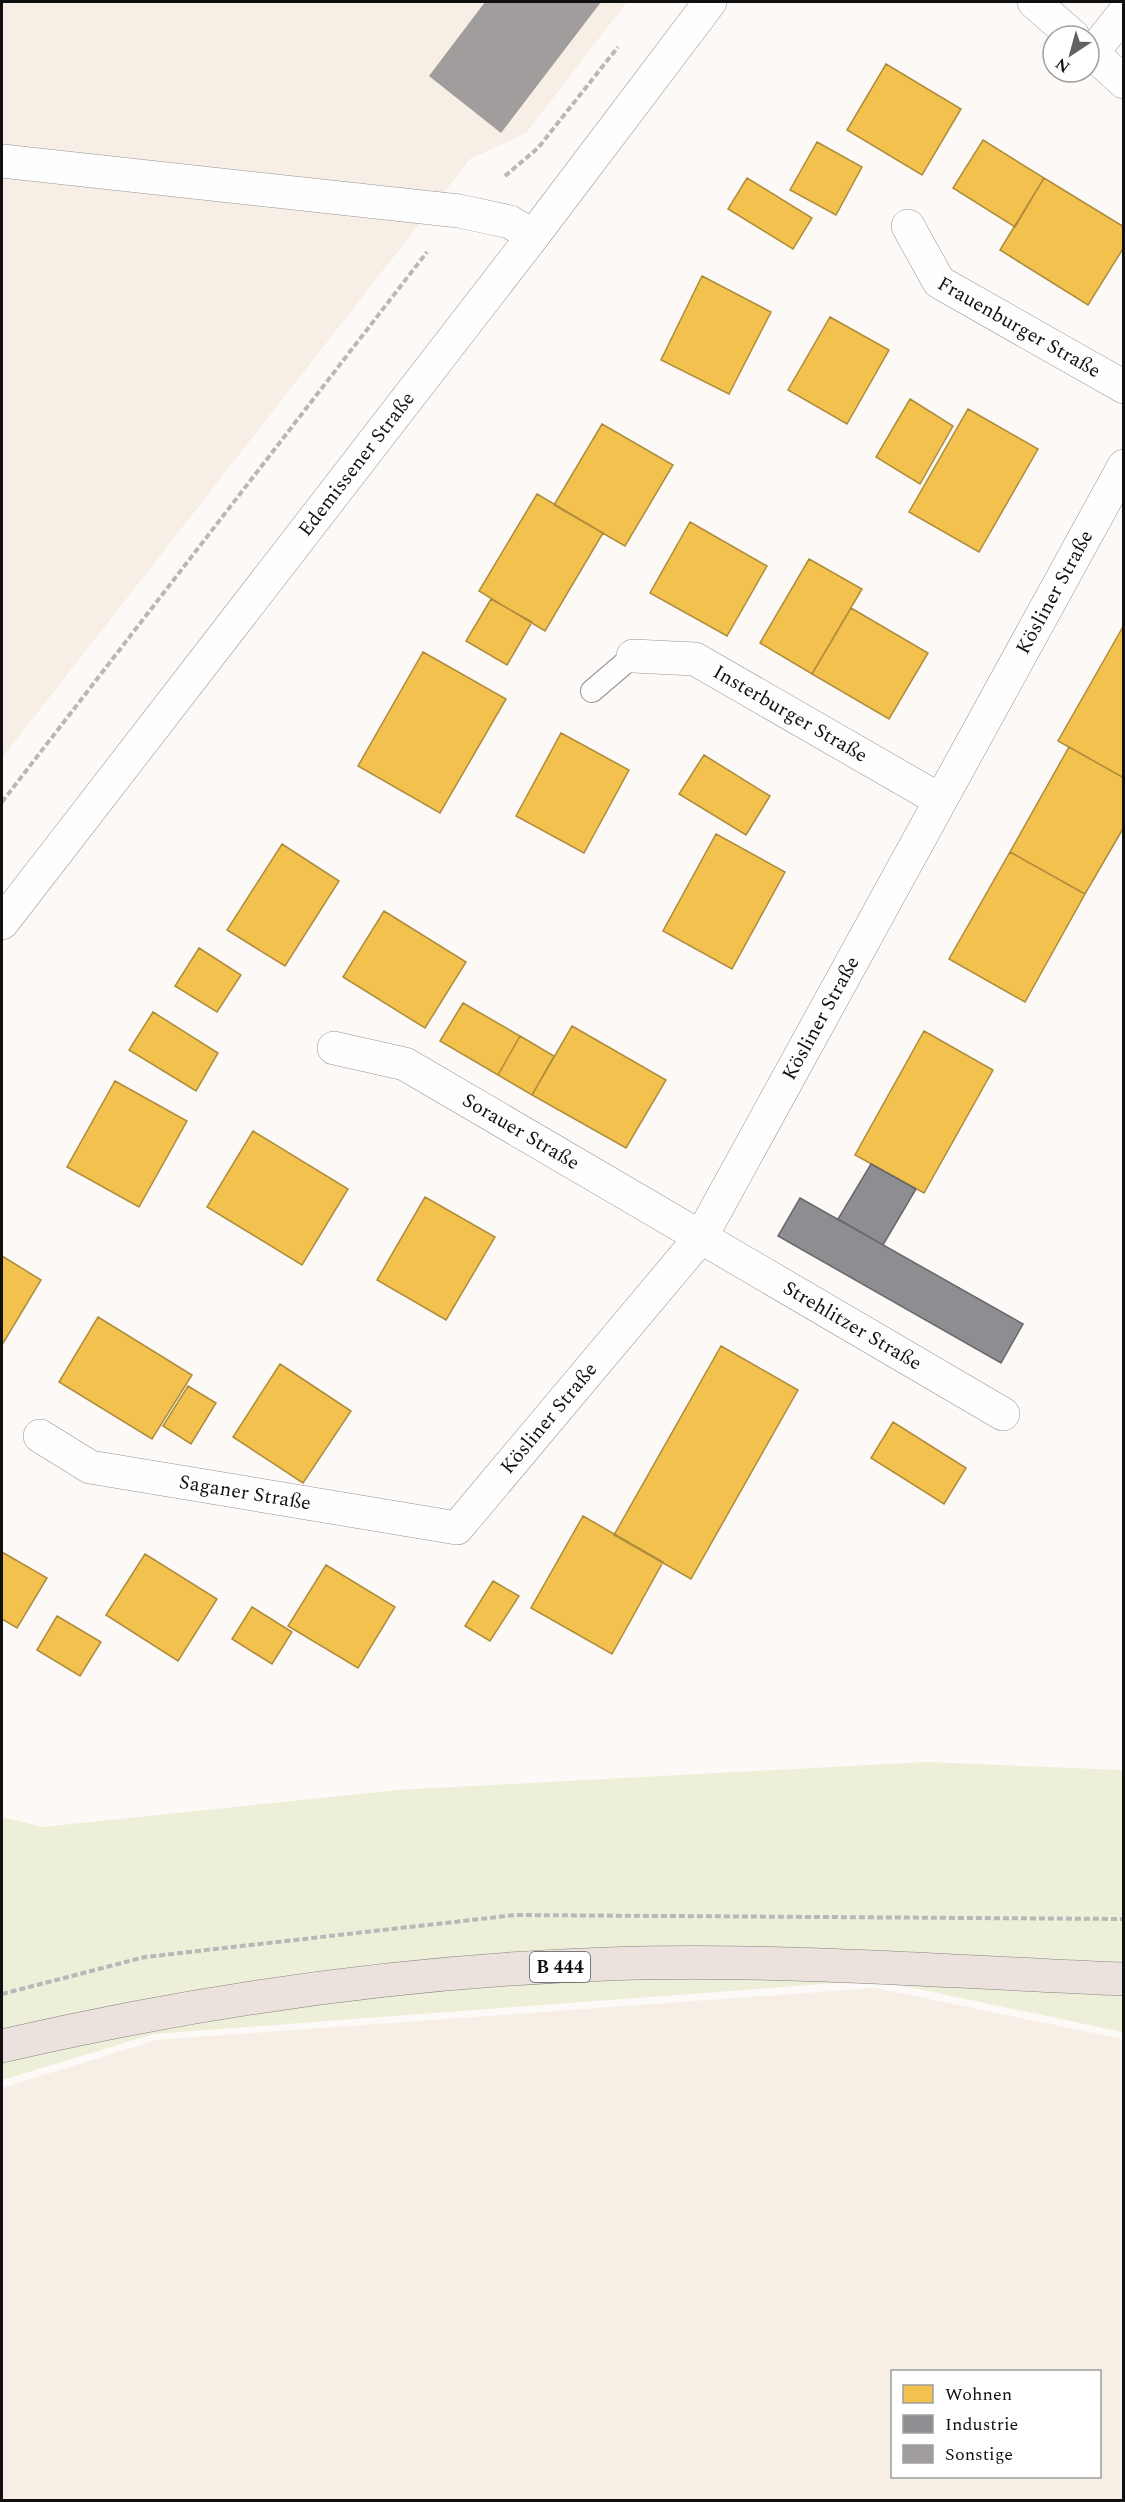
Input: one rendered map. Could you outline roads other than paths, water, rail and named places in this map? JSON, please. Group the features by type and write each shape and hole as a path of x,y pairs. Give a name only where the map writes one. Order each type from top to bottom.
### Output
{"main road":[{"name":"B 444","path":"2,2046 106,2022 273,1993 440,1974 608,1964 777,1964 1124,1979"}],"street":[{"name":"Edemissener Straße","path":"2,923 533,236 710,2"},
{"path":"1034,2 1060,24"},
{"path":"1101,33 1124,14"},
{"path":"1101,61 1124,82"},
{"path":"2,161 459,211 510,222 533,236"},
{"name":"Frauenburger Straße","path":"908,226 939,282 1124,387"},
{"name":"Kösliner Straße","path":"457,1528 701,1237 1124,466"},
{"name":"Insterburger Straße","path":"633,656 695,659 940,800"},
{"name":"Sorauer Straße","path":"334,1048 405,1064 701,1237"},
{"name":"Strehlitzer Straße","path":"701,1237 1003,1414"},
{"name":"Saganer Straße","path":"40,1436 90,1467 457,1528"}],"lane":[{"path":"592,691 633,656"}]}
